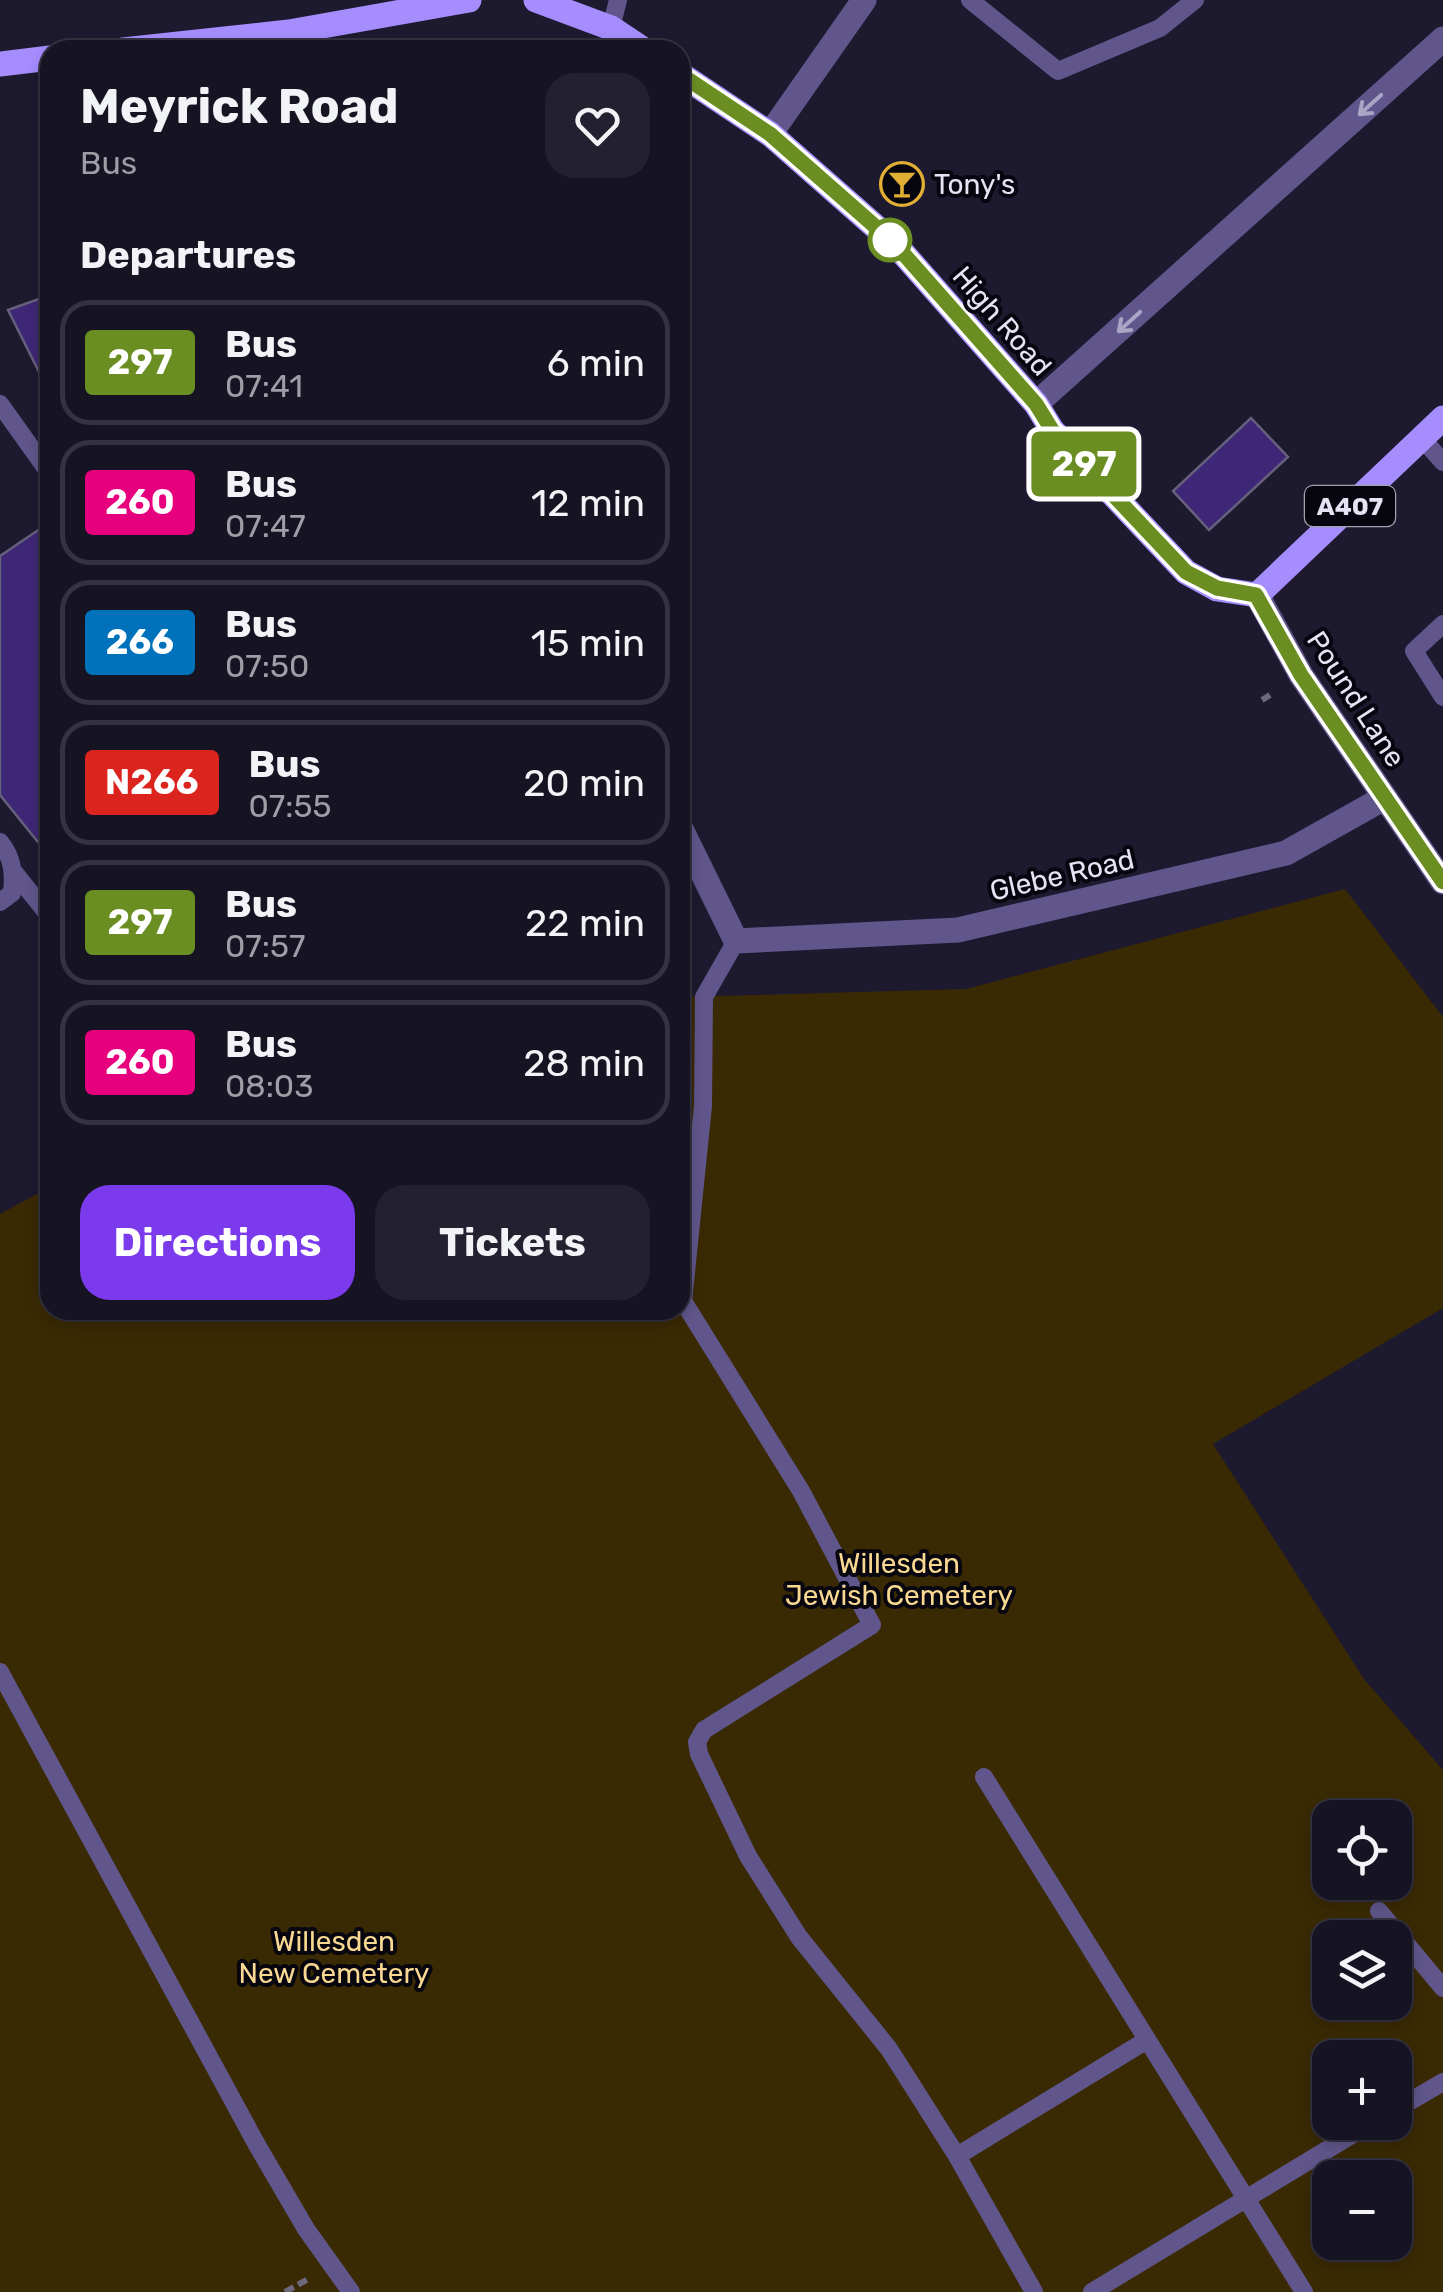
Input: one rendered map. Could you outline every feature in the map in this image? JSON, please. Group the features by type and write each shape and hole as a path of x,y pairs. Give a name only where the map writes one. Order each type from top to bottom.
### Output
{"main road":[{"path":"298,40 469,0"},
{"path":"536,0 611,28 629,40"},
{"path":"0,64 40,59"},
{"name":"High Road","path":"690,81 770,134 894,243 1036,404 1052,430 1186,572 1217,588 1256,595"},
{"name":"A407","path":"1256,595 1443,418"}],"street":[{"path":"770,134 864,0"},
{"path":"1036,404 1443,40"},
{"name":"Pound Lane","path":"1256,595 1301,675 1384,798 1438,865"},
{"name":"Glebe Road","path":"736,940 958,930 1286,854 1384,798"},
{"path":"690,847 736,940"}],"lane":[{"path":"611,28 618,0"},
{"path":"970,0 1058,71 1160,28 1195,0"},
{"path":"0,404 40,460"},
{"path":"1421,436 1443,462"},
{"path":"1443,624 1414,651 1443,697"},
{"path":"0,842 8,852 14,872 40,904"},
{"path":"0,902 12,892 14,872"},
{"path":"690,1233 703,1106 704,997 736,940"},
{"path":"690,1312 801,1491 872,1625 704,1730 697,1742 699,1754 748,1856 799,1937 889,2050 957,2156 1034,2292"},
{"path":"0,1672 257,2145 306,2229 351,2292"},
{"path":"984,1777 1304,2292"},
{"path":"1379,1911 1443,1988"},
{"path":"957,2156 1147,2040"},
{"path":"1412,2100 1443,2082"},
{"path":"1092,2292 1342,2140"}],"green space":[{"name":"Willesden Jewish Cemetery","path":"1345,889 1443,1017 1443,1308 1213,1444 1364,1679 1443,1770 1443,2292 0,2292 0,1214 40,1192 40,1320 690,1320 690,997 966,989"}],"building":[{"path":"40,299 40,374 8,310"},
{"path":"1251,418 1288,457 1209,530 1173,491"},
{"path":"40,529 40,845 0,795 0,556"}],"bus line":[{"name":"297","path":"690,81 770,134 894,243 1036,404 1052,430 1186,572 1217,588 1256,595 1301,675 1443,882"}],"place":[{"name":"Tony's","path":"902,184"}],"park label":[{"name":"Willesden New Cemetery","path":"334,1957"}]}
